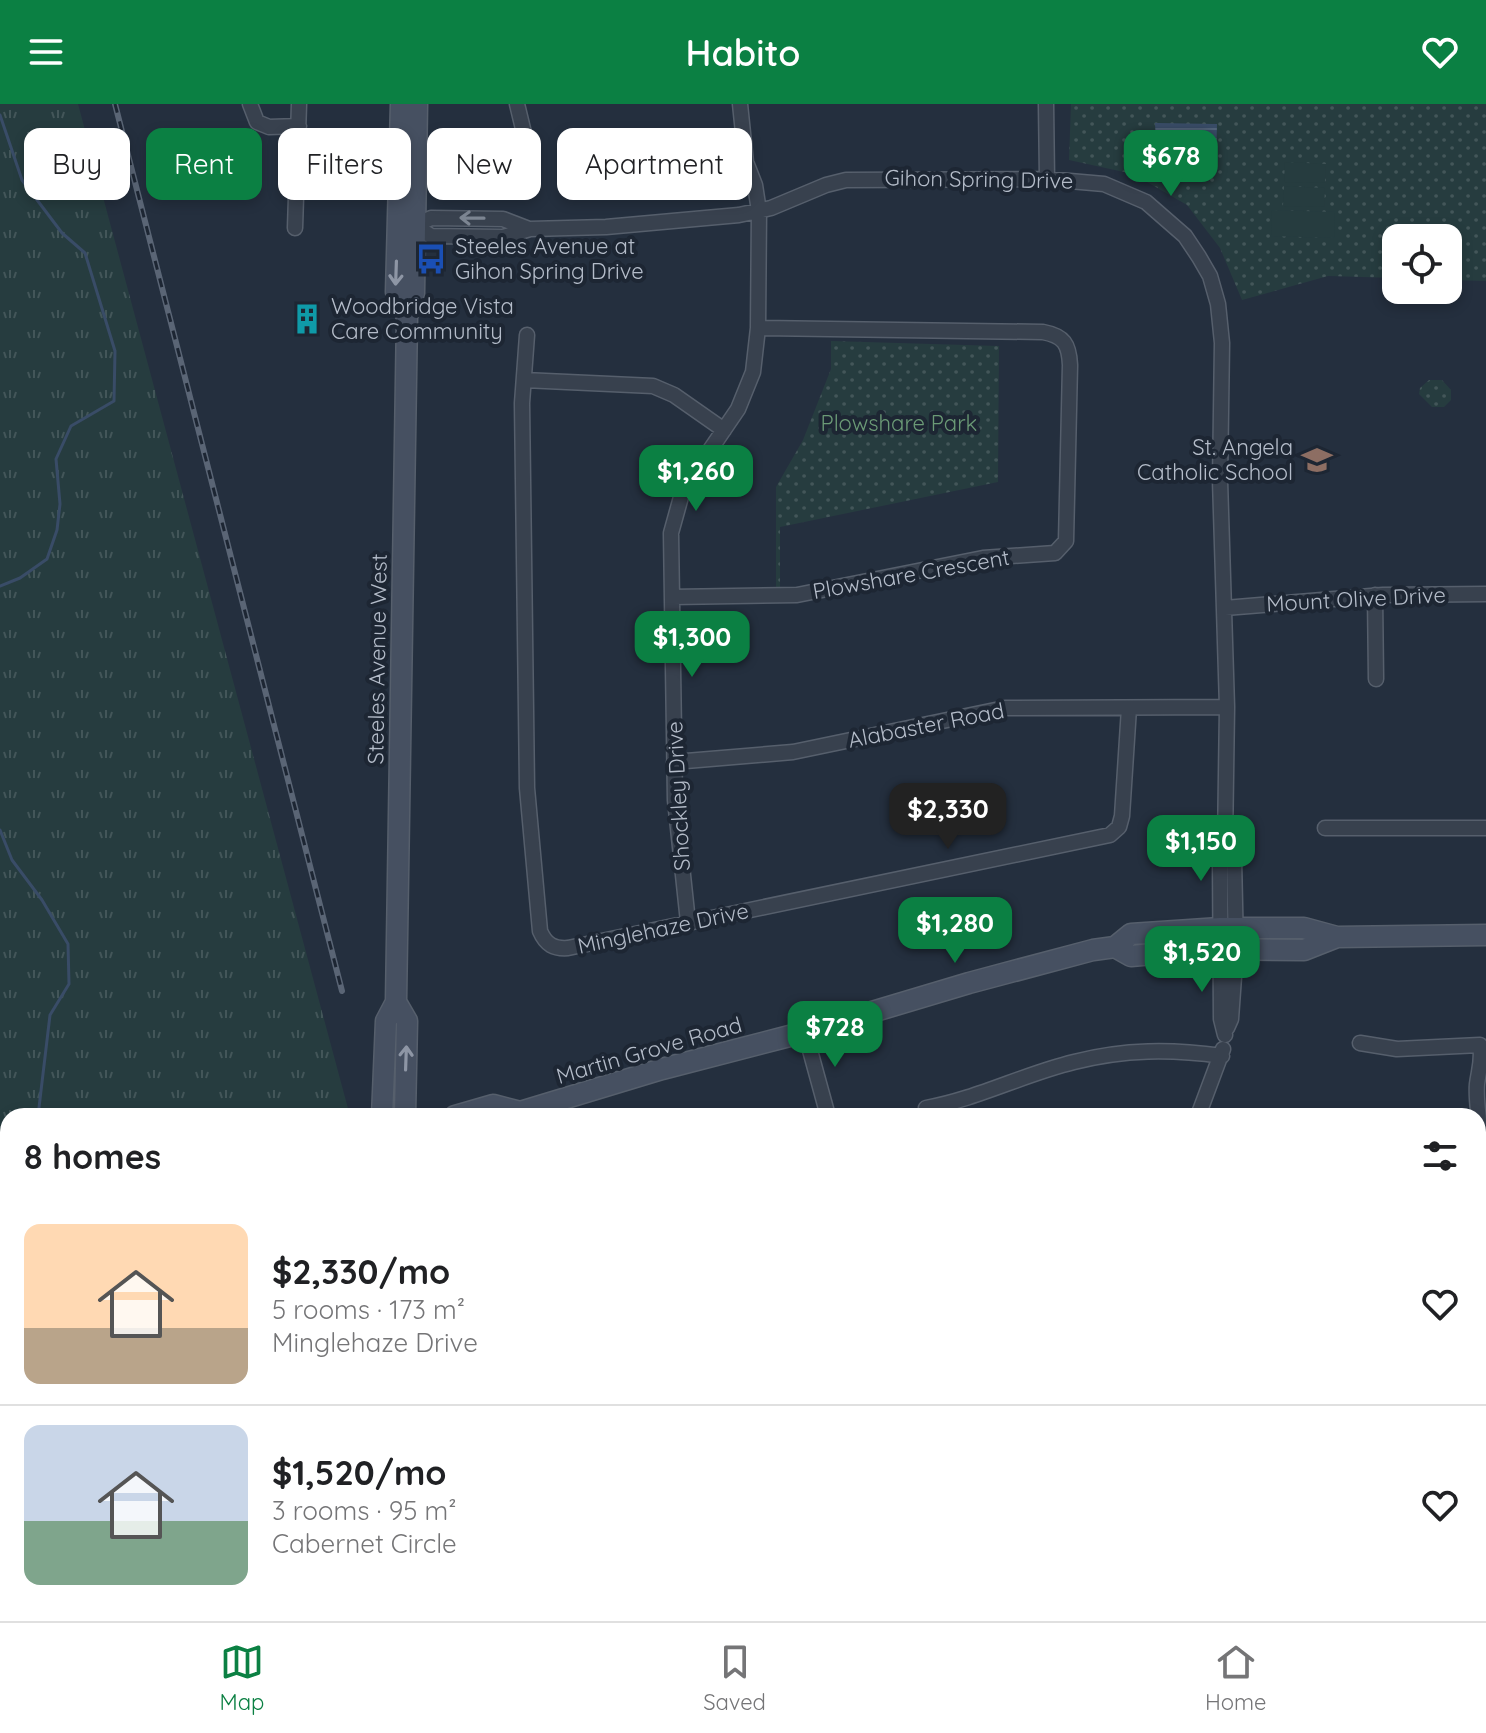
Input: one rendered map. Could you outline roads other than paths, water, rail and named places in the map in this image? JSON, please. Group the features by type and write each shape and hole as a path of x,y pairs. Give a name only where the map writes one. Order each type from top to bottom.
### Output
{"main road":[{"name":"Steeles Avenue West","path":"382,1108 386,1021 396,1002 407,317 414,293 406,226 401,104"},
{"name":"Steeles Avenue West","path":"406,226 417,104"},
{"name":"Martin Grove Road","path":"537,1108 662,1069 805,1032 1013,971 1115,947 1131,934 1228,938 1304,928 1337,937 1486,935"},
{"name":"Steeles Avenue West","path":"396,1002 407,1021 405,1108"}],"street":[{"path":"250,104 257,122 269,127 299,126"},
{"path":"295,228 299,104"},
{"path":"517,104 523,128"},
{"name":"Shockley Drive","path":"688,922 675,800 670,555 674,518 693,475 748,390 753,372 758,328 759,211 755,185 746,162 740,104"},
{"path":"1046,104 1047,179"},
{"name":"Gihon Spring Drive","path":"406,226 431,218 503,219 530,229 606,227 759,211 846,180 1047,179 1104,184 1146,202 1185,236 1210,276 1218,304 1222,343 1220,480 1227,707 1225,844 1234,859 1221,1019 1225,1035 1222,1056 1205,1108"},
{"name":"Plowshare Crescent","path":"672,597 797,595 983,558 1055,553 1066,541 1070,365 1068,346 1063,339 1043,332 758,328"},
{"name":"Minglehaze Drive","path":"527,335 522,403 527,788 540,931 551,946 568,948 1110,835 1119,827 1122,816 1129,708"},
{"path":"524,380 653,386 674,395 724,430"},
{"name":"Mount Olive Drive","path":"1225,608 1375,595 1486,594"},
{"path":"1375,595 1376,679"},
{"name":"Alabaster Road","path":"674,762 793,752 990,710 1227,707"},
{"path":"1325,828 1486,828"},
{"path":"805,1032 826,1108"},
{"path":"1360,1043 1397,1049 1480,1045 1483,1058 1477,1085 1478,1108"},
{"path":"926,1108 957,1101 1074,1061 1116,1052 1178,1050 1222,1056"}],"water":[{"path":"1155,123 1217,124 1216,163 1157,162"}],"waterway":[{"path":"0,115 22,180 62,233 85,253 115,351 114,401 71,426 56,459 60,504 57,530 47,559 20,578 0,586"},
{"path":"0,830 12,860 42,900 68,944 69,984 50,1015 39,1108"}],"railway":[{"path":"115,104 342,991"}],"place":[{"name":"Steeles Avenue at Gihon Spring Drive","path":"431,259"},
{"name":"Woodbridge Vista Care Community","path":"307,319"},
{"name":"St. Angela Catholic School","path":"1317,460"}],"park label":[{"name":"Plowshare Park","path":"899,423"}]}
